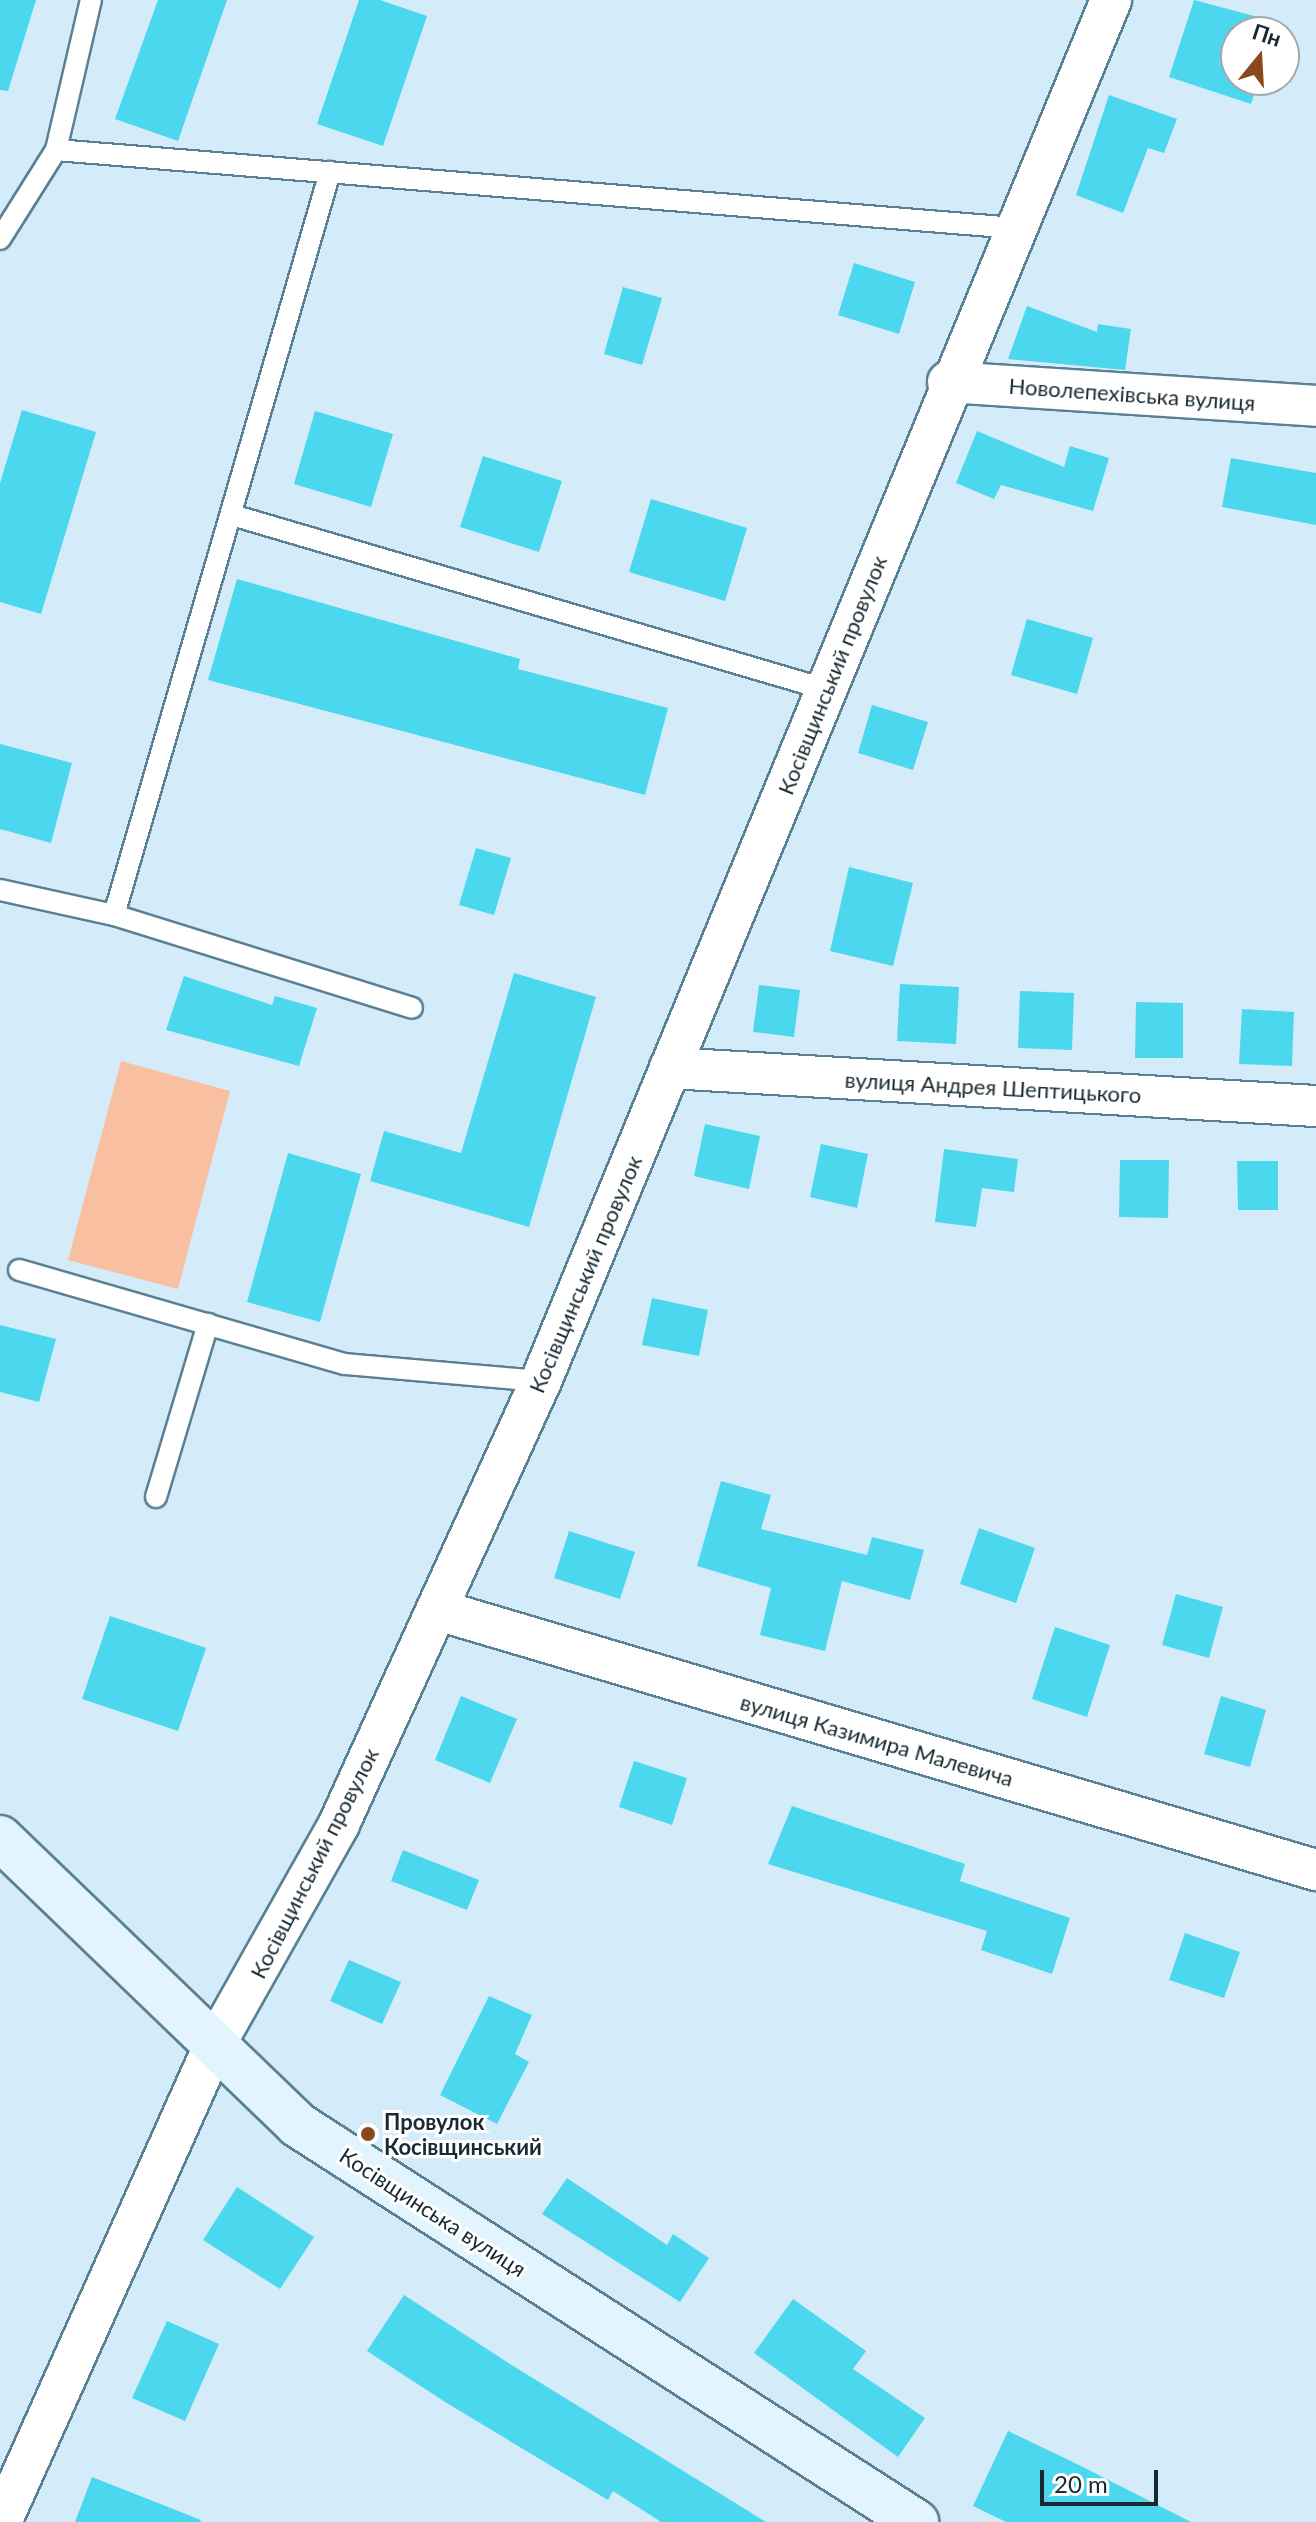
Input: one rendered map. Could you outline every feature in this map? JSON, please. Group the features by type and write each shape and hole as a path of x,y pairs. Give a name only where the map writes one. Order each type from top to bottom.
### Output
{"street":[{"name":"Косівщинський провулок","path":"1,2522 213,2048 339,1824 541,1381 828,690 948,382 1111,0"},
{"name":"Новолепехівська вулиця","path":"948,382 1316,406"},
{"name":"вулиця Андрея Шептицького","path":"670,1068 1316,1106"},
{"name":"вулиця Казимира Малевича","path":"438,1610 1316,1870"},
{"name":"Косівщинська вулиця","path":"0,1838 213,2048 298,2125 916,2522"}],"lane":[{"path":"0,239 56,150 91,0"},
{"path":"56,150 1014,228"},
{"path":"114,915 330,172"},
{"path":"232,515 828,690"},
{"path":"0,890 114,915 412,1008"},
{"path":"19,1270 345,1364 541,1381"},
{"path":"156,1497 208,1324"}],"shaded area":[{"path":"121,1061 230,1091 178,1289 68,1260"}],"building":[{"path":"0,0 36,0 8,91 0,90"},
{"path":"158,0 227,0 178,141 115,119"},
{"path":"359,0 380,0 427,16 383,146 317,124"},
{"path":"1194,0 1254,16 1220,16 1220,94 1169,77"},
{"path":"1109,95 1177,119 1164,153 1148,148 1123,213 1076,195"},
{"path":"1227,96 1254,96 1251,104"},
{"path":"854,263 915,282 899,334 838,315"},
{"path":"623,287 662,298 642,365 604,354"},
{"path":"1027,306 1097,332 1098,324 1131,329 1125,370 1008,359"},
{"path":"22,410 96,432 41,614 0,602 0,483"},
{"path":"315,411 393,434 371,507 294,484"},
{"path":"977,431 1064,467 1070,446 1109,458 1093,511 1001,485 994,499 956,483"},
{"path":"483,456 562,481 539,552 460,527"},
{"path":"1231,458 1316,473 1316,525 1222,507"},
{"path":"651,499 747,528 725,601 629,572"},
{"path":"237,579 520,659 518,669 668,708 645,795 208,680"},
{"path":"1027,619 1093,638 1077,694 1011,675"},
{"path":"872,705 928,722 913,770 858,753"},
{"path":"0,744 72,763 51,843 0,829"},
{"path":"476,848 511,858 494,915 459,905"},
{"path":"849,867 913,883 893,966 830,951"},
{"path":"514,973 596,997 529,1227 370,1181 384,1131 461,1153"},
{"path":"184,976 272,1005 275,996 317,1008 299,1066 166,1030"},
{"path":"900,984 959,987 956,1044 897,1041"},
{"path":"759,985 800,990 794,1037 753,1032"},
{"path":"1020,991 1074,993 1072,1050 1018,1048"},
{"path":"1136,1002 1183,1003 1183,1058 1135,1058"},
{"path":"1242,1009 1294,1012 1292,1066 1239,1064"},
{"path":"705,1124 760,1136 749,1189 694,1176"},
{"path":"821,1144 868,1154 857,1208 810,1197"},
{"path":"944,1149 1018,1159 1014,1192 982,1188 976,1227 935,1222"},
{"path":"288,1153 361,1174 320,1322 247,1302"},
{"path":"1120,1160 1169,1160 1168,1218 1119,1217"},
{"path":"1237,1161 1278,1161 1278,1210 1238,1210"},
{"path":"652,1298 708,1310 699,1356 642,1345"},
{"path":"0,1325 56,1339 39,1402 0,1392"},
{"path":"721,1481 771,1495 761,1529 867,1555 872,1537 924,1550 910,1600 842,1581 825,1651 760,1635 771,1588 697,1566"},
{"path":"979,1528 1035,1548 1016,1603 960,1584"},
{"path":"569,1531 635,1552 620,1599 554,1578"},
{"path":"1176,1594 1223,1607 1209,1658 1162,1645"},
{"path":"110,1616 206,1648 178,1731 82,1699"},
{"path":"1055,1627 1110,1645 1087,1717 1032,1699"},
{"path":"461,1696 517,1719 490,1783 435,1760"},
{"path":"1221,1696 1266,1710 1250,1767 1204,1754"},
{"path":"634,1761 687,1778 672,1825 619,1807"},
{"path":"792,1806 965,1864 960,1881 1070,1918 1052,1974 981,1950 987,1931 768,1864"},
{"path":"403,1850 479,1880 467,1910 391,1881"},
{"path":"1185,1933 1240,1952 1224,1998 1169,1980"},
{"path":"349,1960 401,1982 382,2024 330,2001"},
{"path":"489,1996 532,2015 515,2054 529,2062 497,2124 440,2095"},
{"path":"567,2178 667,2245 673,2234 709,2258 680,2302 542,2214"},
{"path":"237,2187 314,2237 280,2289 203,2240"},
{"path":"404,2295 766,2522 661,2522 613,2491 608,2500 445,2402 367,2351"},
{"path":"793,2299 866,2351 853,2369 925,2418 898,2457 754,2353"},
{"path":"167,2321 219,2344 185,2421 132,2398"},
{"path":"1008,2431 1191,2522 1006,2522 973,2506"},
{"path":"92,2477 201,2520 75,2522"}],"place":[{"name":"Провулок Косівщинський","path":"368,2134"}]}
